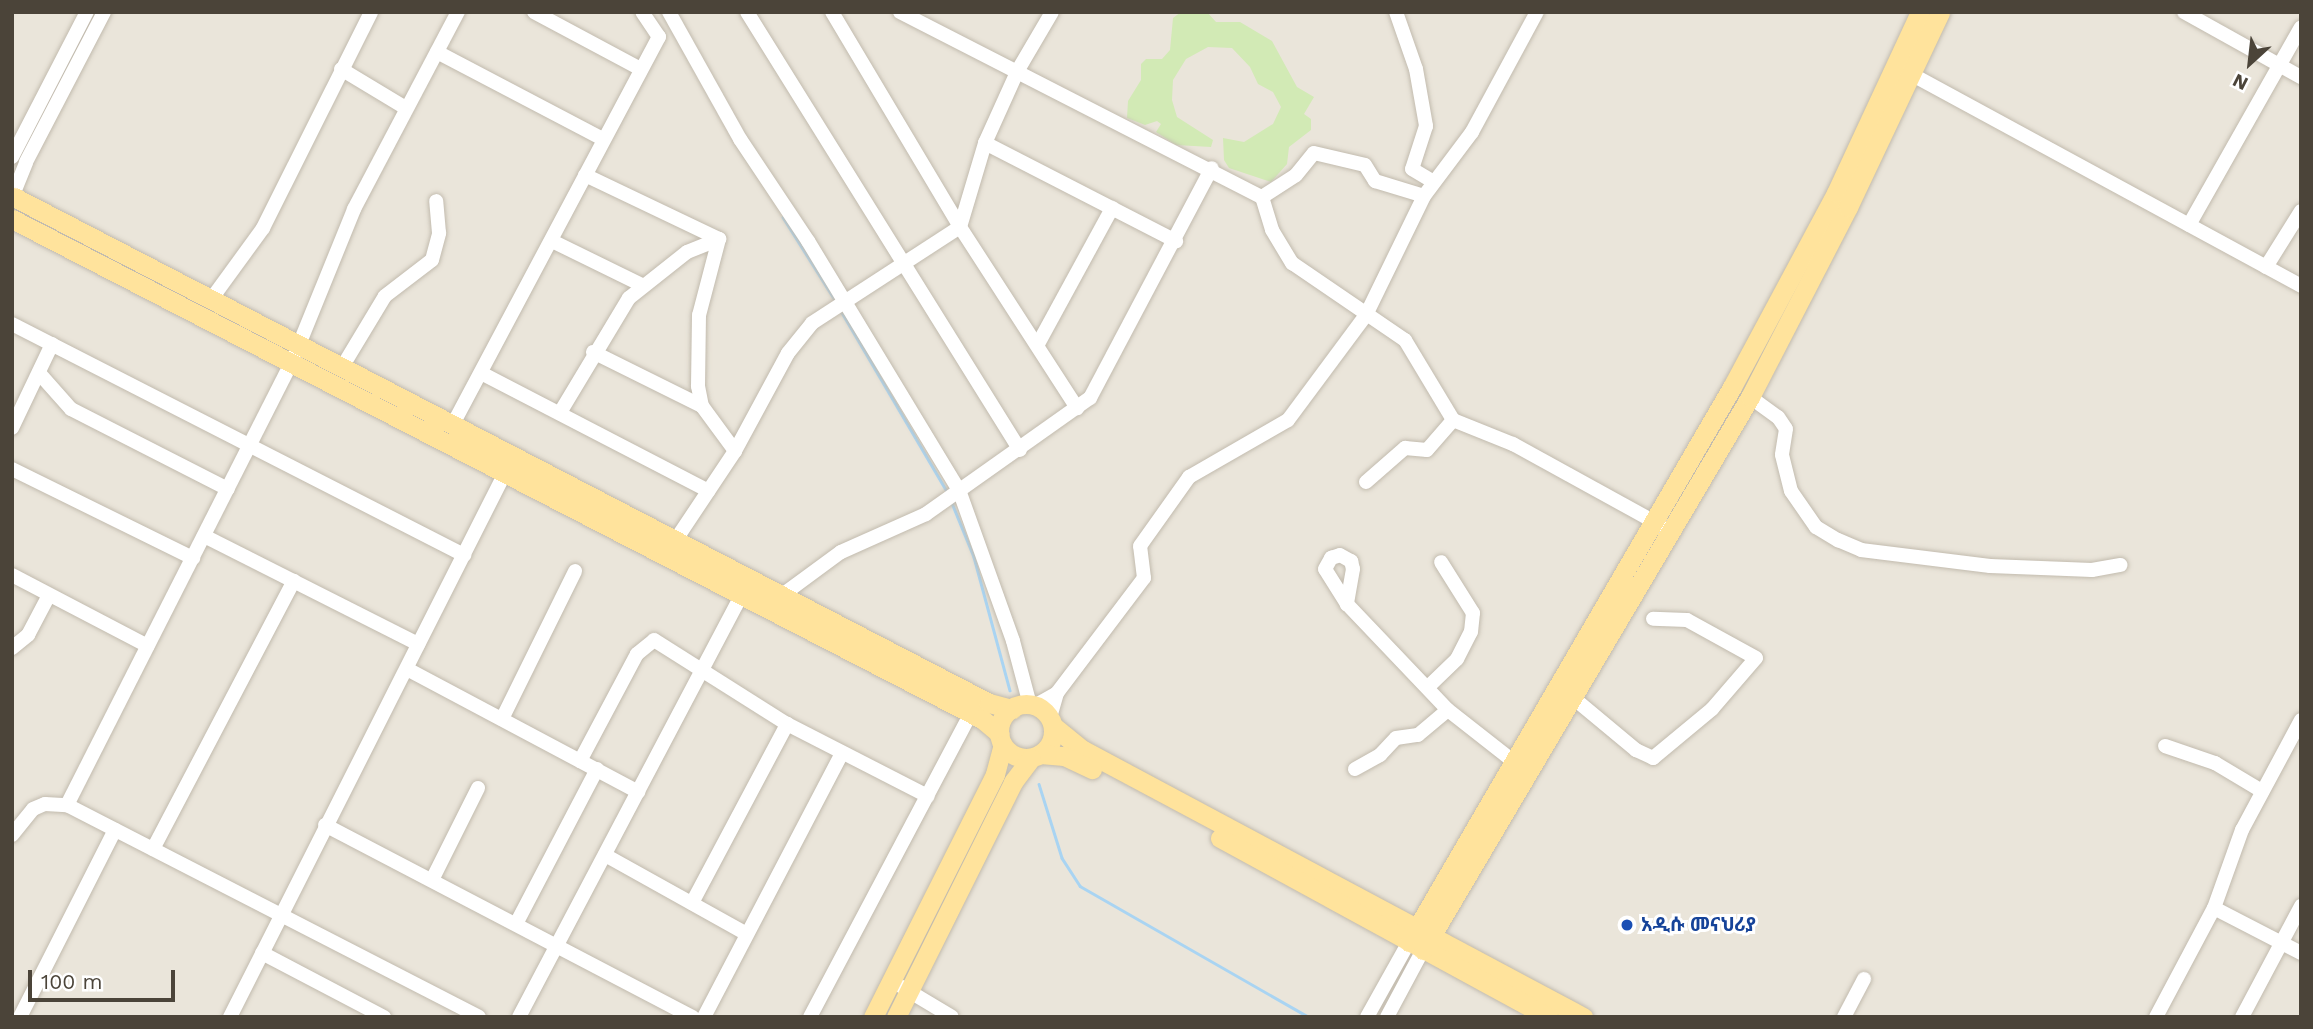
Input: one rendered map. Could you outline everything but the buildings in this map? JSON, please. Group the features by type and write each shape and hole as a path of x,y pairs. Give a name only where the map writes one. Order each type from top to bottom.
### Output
{"main road":[{"path":"1420,939 1513,761 1661,525 1750,397 1887,103 1920,12"},
{"path":"1420,939 1571,696 1887,103 1911,74 1940,12"},
{"path":"13,199 210,301 295,354 341,369 452,426 510,465"},
{"path":"12,219 295,354 746,587 971,713 1015,756 1064,756 1420,939 1583,1017"},
{"path":"630,528 675,541 746,587 781,596 989,703 1036,713 1083,750 1420,939 1548,1017"},
{"path":"873,1017 995,774 1002,720 1036,713"},
{"path":"896,1017 1013,782 1051,742 1036,713"}],"street":[{"path":"12,157 87,12"},
{"path":"13,199 26,162 104,12"},
{"path":"210,301 263,228 371,12"},
{"path":"66,805 295,354 354,209 458,12"},
{"path":"534,12 639,68"},
{"path":"642,12 659,37"},
{"path":"747,12 1020,450"},
{"path":"832,12 960,227 1077,408"},
{"path":"901,12 1212,168 1262,197 1272,230 1292,263 1405,340 1453,420 1513,444 1661,525"},
{"path":"1396,12 1416,69 1426,126 1412,169 1432,181"},
{"path":"669,14 740,139 959,490 1018,654 1036,713 1058,694 1144,578 1140,546 1189,477 1288,420 1366,315 1432,181 1472,132 1537,12"},
{"path":"2184,12 2301,77"},
{"path":"452,426 483,374 669,14"},
{"path":"675,541 735,452 788,353 825,314 960,227 985,143 1046,14"},
{"path":"2189,225 2301,27"},
{"path":"437,52 603,139"},
{"path":"341,69 406,108"},
{"path":"1911,74 2301,286"},
{"path":"985,143 1176,241"},
{"path":"1262,197 1296,174 1314,153 1365,165 1375,181 1424,196"},
{"path":"781,596 841,552 941,503 1077,408 1103,379 1212,168"},
{"path":"585,175 719,239"},
{"path":"341,369 385,296 432,260 439,233 436,201"},
{"path":"1038,344 1112,208"},
{"path":"2266,267 2301,211"},
{"path":"719,239 699,315 698,386 702,406 735,452"},
{"path":"561,411 593,352 642,285 687,252 719,239"},
{"path":"552,241 642,285"},
{"path":"12,324 464,555"},
{"path":"12,428 52,344"},
{"path":"593,352 702,406"},
{"path":"39,373 71,409 228,489"},
{"path":"483,374 561,411 709,491"},
{"path":"1750,397 1783,422 1782,455 1791,491 1816,527 1838,540 1861,550 1990,566 2092,570 2121,565"},
{"path":"1366,482 1405,448 1427,450 1453,420"},
{"path":"230,1017 325,825 510,465"},
{"path":"12,469 193,558"},
{"path":"204,536 418,645"},
{"path":"1428,687 1457,659 1471,632 1473,613 1441,562"},
{"path":"502,719 575,571"},
{"path":"12,575 148,646"},
{"path":"153,849 294,580"},
{"path":"519,1017 746,587"},
{"path":"12,648 28,635 49,595"},
{"path":"1346,604 1448,710 1513,761"},
{"path":"1571,696 1636,750 1653,758 1712,709 1756,658 1687,620 1653,619"},
{"path":"580,761 648,641 654,640 787,724 928,796"},
{"path":"407,669 638,792"},
{"path":"1354,769 1380,755 1396,738 1418,735 1448,710"},
{"path":"810,1017 971,713"},
{"path":"2156,1017 2214,908 2242,830 2301,720"},
{"path":"692,903 787,724"},
{"path":"2165,746 2215,763 2262,790"},
{"path":"704,1017 842,753"},
{"path":"516,924 597,769"},
{"path":"432,880 478,788"},
{"path":"12,835 33,809 46,804 66,805 479,1017"},
{"path":"325,825 693,1017"},
{"path":"20,1017 115,830"},
{"path":"604,855 747,934"},
{"path":"2245,1016 2301,906"},
{"path":"2214,908 2301,953"},
{"path":"1367,1017 1420,939"},
{"path":"1387,1017 1420,939"},
{"path":"262,953 384,1017"},
{"path":"1844,1017 1864,979"},
{"path":"892,981 952,1017"},
{"path":"444,1017 451,1003"}],"shaded area":[{"path":"12,12 2301,12 2301,1017 12,1017"}],"green space":[{"path":"1181,12 1207,12 1216,22 1240,22 1272,41 1297,87 1314,97 1304,114 1311,119 1311,130 1289,147 1287,164 1271,182 1229,168 1224,160 1223,138 1244,142 1273,124 1281,107 1273,92 1258,84 1250,67 1232,48 1208,47 1186,59 1173,80 1172,100 1177,117 1213,140 1211,147 1176,145 1156,132 1161,124 1157,121 1145,125 1127,118 1128,101 1141,80 1141,64 1146,59 1162,59 1170,50 1173,18"}],"waterway":[{"path":"783,217 835,300"},
{"path":"840,309 948,493"},
{"path":"952,503 974,557 1010,690"},
{"path":"1039,784 1062,858 1080,886 1309,1017"}],"place":[{"name":"አዲሱ መናህሪያ","path":"1627,925"}]}
